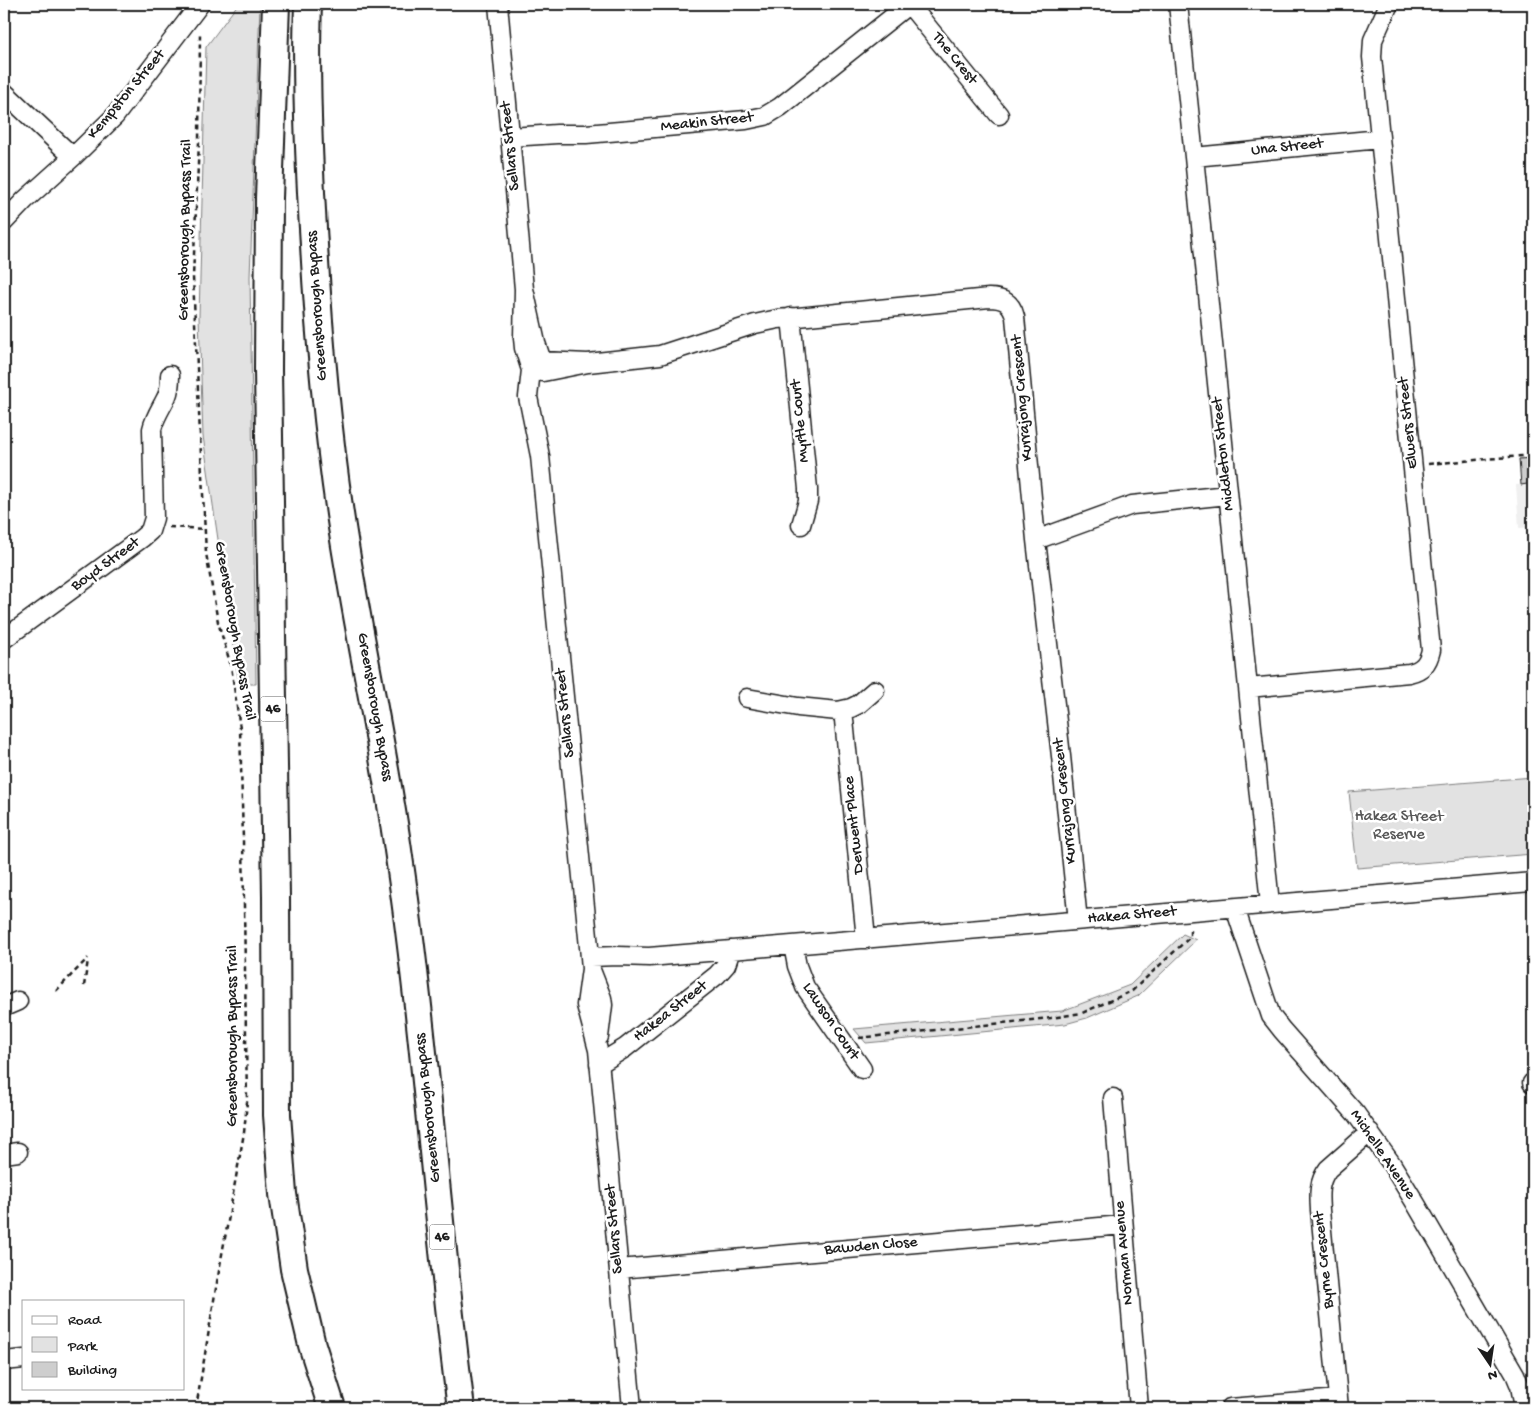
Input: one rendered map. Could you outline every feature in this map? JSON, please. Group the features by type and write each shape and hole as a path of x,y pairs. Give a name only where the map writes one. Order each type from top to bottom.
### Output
{"highway":[{"name":"46","path":"276,4 269,198 268,370 276,897 277,1115 283,1194 294,1269 312,1345 332,1408"},
{"name":"Greensborough Bypass","path":"308,4 307,96 309,163 327,419 348,564 385,766 399,855 425,1066 446,1284 461,1408"}],"street":[{"name":"Kempston Street","path":"4,222 114,116 200,4"},
{"name":"Sellars Street","path":"498,4 524,289 524,348 539,368 528,396 540,456 591,963 586,1004 599,1057 632,1408"},
{"name":"Meakin Street","path":"510,142 556,134 586,134 746,120 765,116 780,107 909,4"},
{"name":"The Crest","path":"909,4 999,115"},
{"name":"Middleton Street","path":"1178,4 1270,904"},
{"name":"Elwers Street","path":"1248,688 1415,672 1424,667 1431,650 1372,46 1375,32 1389,4"},
{"path":"4,92 73,157"},
{"name":"Una Street","path":"1194,157 1380,139"},
{"name":"Kurrajong Crescent","path":"539,368 660,356 755,324 791,317 990,298 1001,300 1010,305 1016,317 1036,540 1078,921"},
{"name":"Myrtle Court","path":"791,317 808,489 808,501 801,525"},
{"name":"Boyd Street","path":"4,639 142,538 152,527 154,506 152,429 154,419 167,396 170,387 170,376"},
{"path":"1036,540 1132,505 1228,496"},
{"path":"747,698 798,707 844,710 859,704 875,690"},
{"name":"Derwent Place","path":"844,710 866,939"},
{"name":"Hakea Street","path":"591,963 618,956 649,957 1533,882"},
{"name":"Michelle Avenue","path":"1235,908 1271,1016 1370,1132 1416,1204 1515,1374 1520,1386 1524,1408"},
{"name":"Lawson Court","path":"793,945 797,966 805,988 862,1069"},
{"name":"Hakea Street","path":"599,1057 625,1048 718,975 726,965 731,950"},
{"name":"Norman Avenue","path":"1113,1098 1139,1408"},
{"name":"Byrne Crescent","path":"1339,1404 1320,1210 1320,1184 1328,1169 1370,1132"},
{"name":"Bawden Close","path":"619,1269 1123,1225"},
{"path":"4,1361 22,1360"},
{"path":"1230,1408 1339,1404"}],"path":[{"name":"Greensborough Bypass Trail","path":"196,1408 244,1133 247,1102 240,728 231,666 218,622 206,553 193,277 199,142 200,29"},
{"path":"1428,464 1533,455"},
{"path":"152,527 205,529"},
{"path":"842,1040 1052,1018 1082,1013 1132,991 1190,937 1190,926"},
{"path":"56,991 88,958 84,986"}],"shaded area":[{"path":"1533,483 1533,527 1519,528 1516,485"}],"green space":[{"path":"238,4 260,4 250,277 256,684 239,684 203,436 199,317 206,47"},
{"name":"Hakea Street Reserve","path":"1533,777 1533,854 1357,868 1349,792"},
{"path":"1183,934 1196,940 1138,996 1087,1018 1065,1024 866,1043 854,1029 1062,1011 1130,985"}],"building":[{"path":"1533,458 1533,483 1521,485 1519,459"}]}
